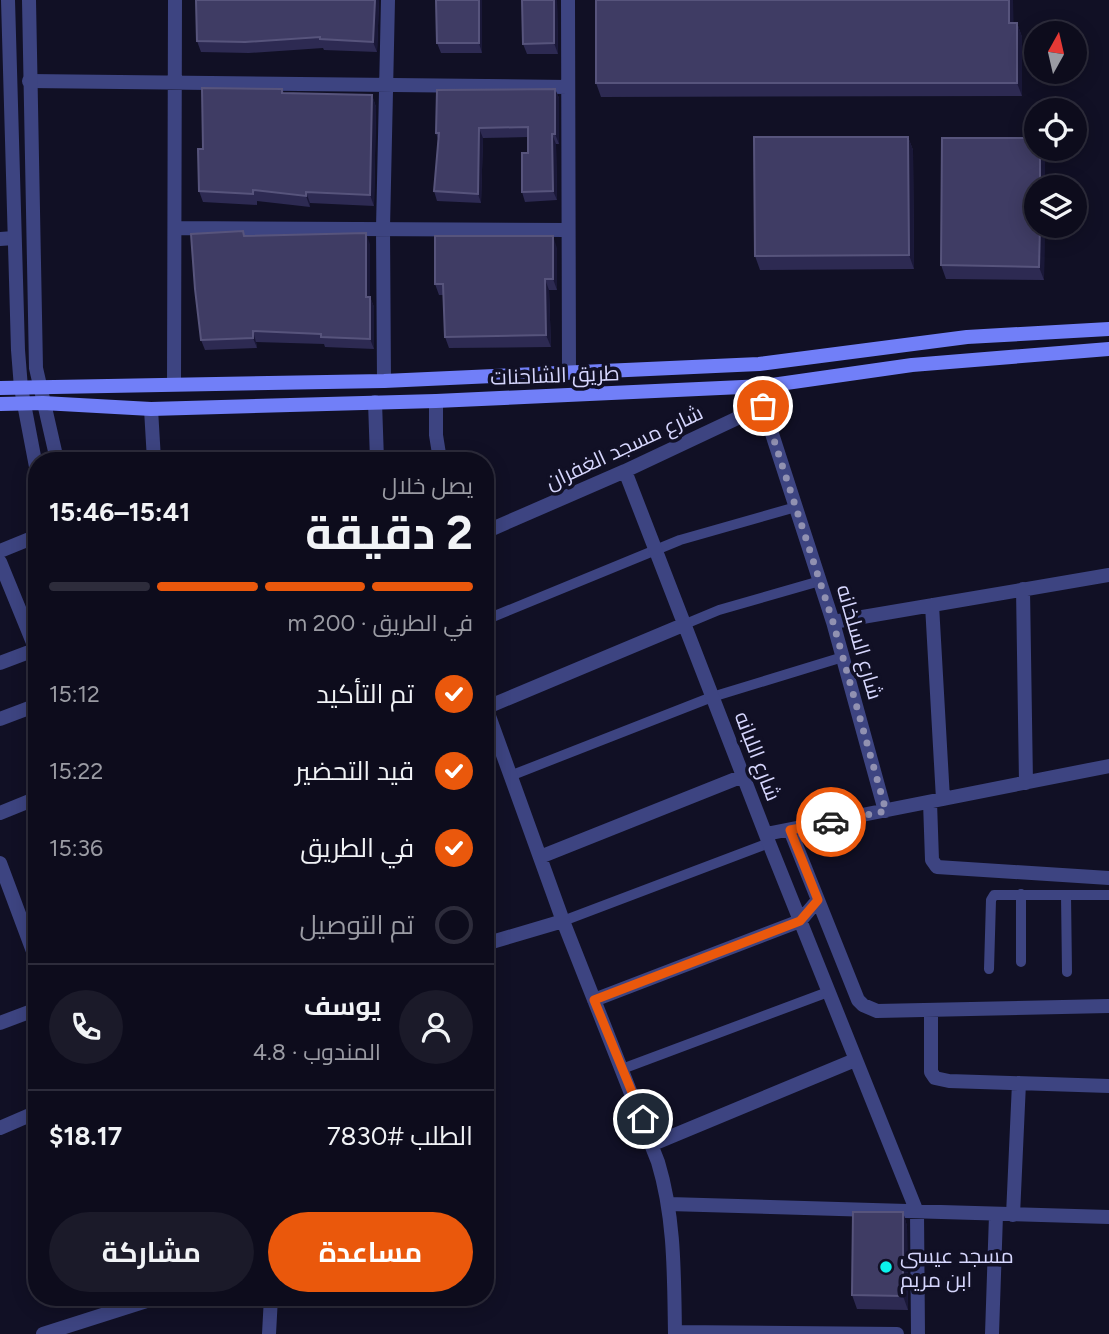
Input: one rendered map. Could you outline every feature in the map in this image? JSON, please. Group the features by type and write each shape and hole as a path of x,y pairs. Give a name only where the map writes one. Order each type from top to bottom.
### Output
{"main road":[{"name":"طريق الشاحنات","path":"0,404 24,403 42,396 174,383 384,381 759,364 967,337 1109,329"},
{"name":"طريق الشاحنات","path":"0,388 21,388 42,396 151,410 436,401 765,386 912,365 1109,349"}],"street":[{"path":"8,0 5,86 7,239 21,388 33,452"},
{"path":"29,0 36,368 55,452"},
{"path":"174,383 175,0"},
{"path":"384,381 383,228 388,0"},
{"path":"568,0 569,373"},
{"path":"29,80 568,87"},
{"path":"175,228 567,230"},
{"path":"763,406 765,386"},
{"path":"436,401 439,452"},
{"path":"375,402 377,452"},
{"name":"شارع مسجد الغفران","path":"494,529 763,406"},
{"name":"شارع السلخانه","path":"763,406 833,622 886,811"},
{"path":"151,410 154,452"},
{"name":"شارع اللبانه","path":"625,471 767,839 917,1212"},
{"path":"0,551 28,540"},
{"path":"0,562 28,630"},
{"path":"833,622 1109,575"},
{"path":"1023,589 1026,783"},
{"path":"0,604 15,598"},
{"path":"932,605 937,801 933,860 937,867 1109,878"},
{"path":"494,703 683,625"},
{"path":"0,663 28,652"},
{"path":"0,719 28,708"},
{"path":"494,732 562,921 653,1144 669,1204 673,1246 674,1333 897,1334"},
{"path":"767,839 790,830 1109,766"},
{"path":"540,858 743,776"},
{"path":"0,813 28,802"},
{"path":"790,830 858,1000 863,1006 877,1011 1109,1006"},
{"path":"0,863 28,938"},
{"path":"594,1000 800,921 818,900"},
{"path":"494,941 562,921"},
{"path":"931,1010 931,1072 935,1078 949,1081 1109,1086"},
{"path":"0,1023 28,1012"},
{"path":"653,1144 855,1060"},
{"path":"1013,1215 1019,1083"},
{"path":"0,1128 28,1116"},
{"path":"669,1204 1109,1217"},
{"path":"917,1212 918,1334"},
{"path":"992,1334 996,1215"},
{"path":"43,1334 131,1306"},
{"path":"269,1334 271,1306"}],"lane":[{"path":"494,616 680,540 796,507"},
{"path":"683,625 719,610 820,581"},
{"path":"510,776 712,696 843,657"},
{"path":"562,921 767,839"},
{"path":"989,969 992,898 997,894 1109,895"},
{"path":"1021,894 1021,962"},
{"path":"1066,895 1067,972"},
{"path":"622,1069 828,992"}],"building":[{"path":"196,0 375,0 373,42 320,37 245,42 197,41"},
{"path":"436,0 479,0 479,43 437,43"},
{"path":"522,0 554,0 554,43 523,44"},
{"path":"596,0 1009,0 1009,23 1017,23 1017,83 596,83"},
{"path":"202,88 282,89 282,93 372,95 370,195 306,192 306,196 253,190 253,194 199,191 198,149 203,149"},
{"path":"555,89 555,134 552,134 553,191 522,192 522,153 528,153 528,127 479,128 478,194 434,191 439,133 436,133 437,90"},
{"path":"754,137 908,137 909,255 755,256"},
{"path":"942,138 1024,138 1024,161 1040,161 1040,175 1024,175 1024,238 1040,238 1039,267 941,265"},
{"path":"243,231 244,236 366,233 366,297 370,297 370,339 253,331 253,338 201,340 191,234"},
{"path":"435,236 553,236 553,279 545,279 546,335 445,337 443,284 435,284"},
{"name":"مسجد عيسى ابن مريم","path":"853,1212 903,1212 903,1296 852,1295"}],"way so far":[{"path":"763,406 833,622 886,811 831,822"}],"place":[{"name":"مسجد عيسى ابن مريم","path":"886,1267"}],"route":[{"path":"643,1119 594,1000 800,921 818,900 790,830 831,822"}]}
